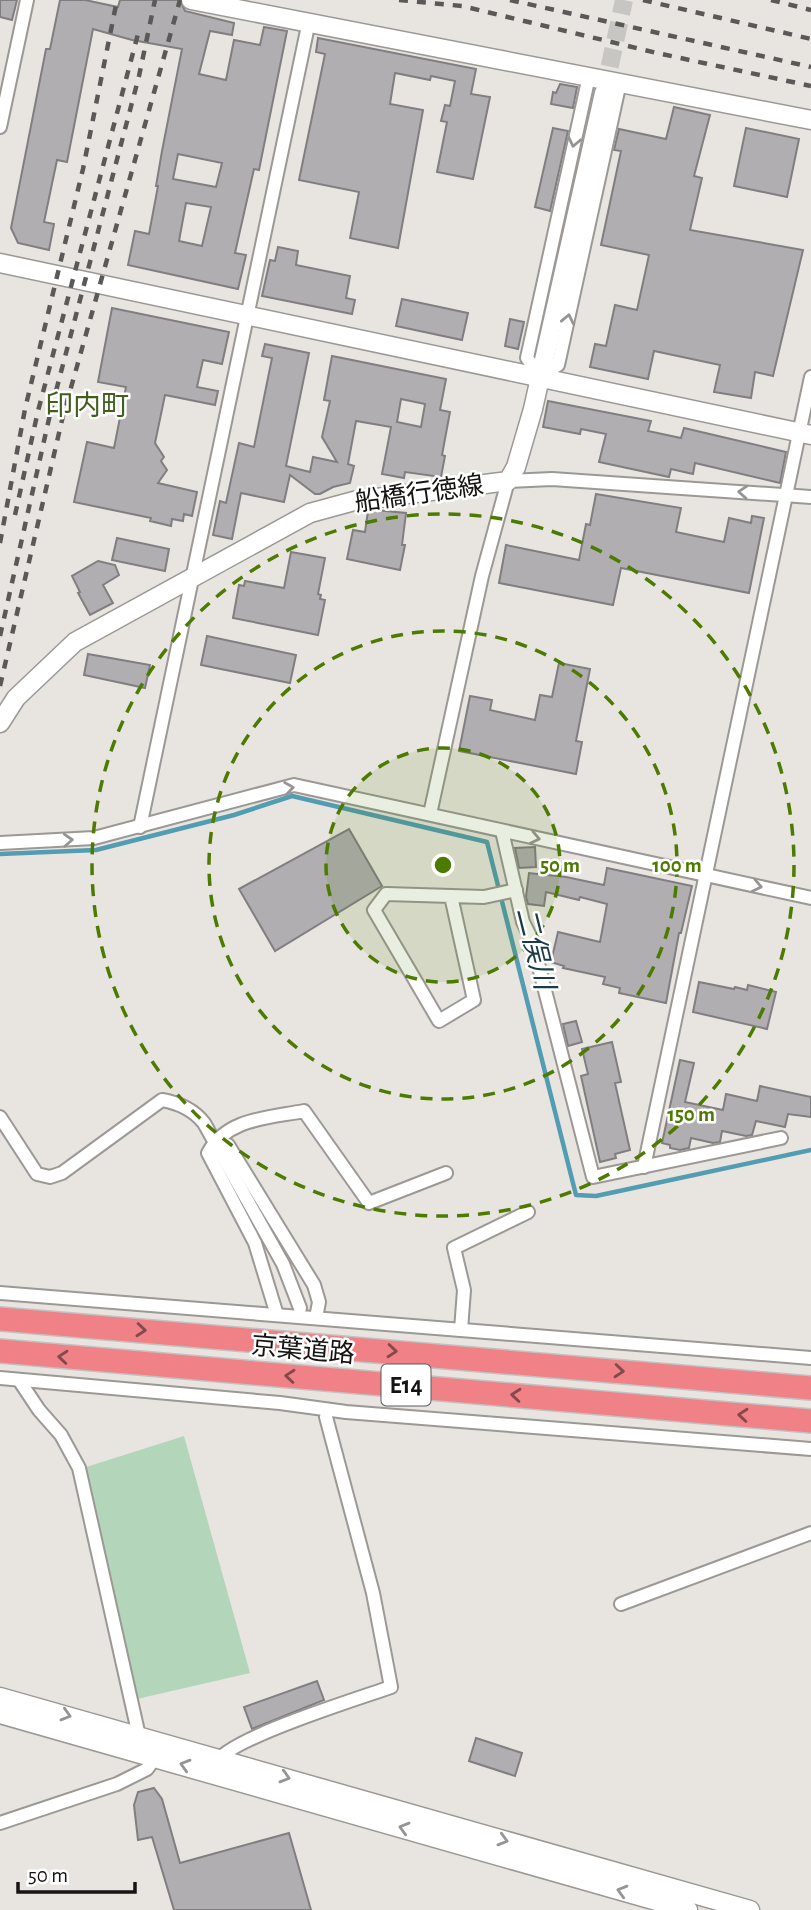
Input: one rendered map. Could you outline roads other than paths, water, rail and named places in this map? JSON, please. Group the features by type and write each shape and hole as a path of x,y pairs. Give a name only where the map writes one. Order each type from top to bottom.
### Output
{"highway":[{"name":"京葉道路","path":"0,1319 811,1388"},
{"name":"京葉道路","path":"0,1352 811,1421"}],"street":[{"path":"0,127 27,0"},
{"path":"191,0 811,120"},
{"path":"140,827 309,21"},
{"path":"540,376 527,358 589,76"},
{"path":"540,376 558,365 620,82"},
{"name":"船橋行徳線","path":"0,723 16,698 75,642 273,532 323,508 354,501 508,481 516,467 540,376 604,93"},
{"path":"0,263 805,433"},
{"path":"644,1167 786,496 805,433 811,377"},
{"path":"430,814 482,576 508,481 552,479 811,497"},
{"path":"0,843 94,838 294,785 811,898"},
{"path":"502,831 523,922 531,940 593,1177 781,1139"},
{"path":"451,896 474,1000 439,1021 374,910 386,894 484,897 516,890"},
{"path":"0,1117 37,1174 50,1177 62,1173 162,1100 177,1103 196,1114 283,1264 300,1308"},
{"path":"277,1315 255,1243 208,1153 214,1141 235,1125 304,1111 369,1203 446,1172"},
{"path":"214,1141 228,1145 314,1285 319,1302 316,1318"},
{"path":"461,1329 464,1290 454,1248 528,1212"},
{"path":"0,1293 811,1358"},
{"path":"0,1378 279,1403 346,1412 811,1449"},
{"path":"19,1380 39,1410 61,1435 79,1468 139,1736"},
{"path":"215,1765 248,1738 391,1687 373,1593 326,1416"},
{"path":"621,1604 811,1532"},
{"path":"0,1697 139,1736 160,1750"},
{"path":"0,1714 160,1750 750,1910"},
{"path":"0,1822 117,1784 147,1769 160,1750"},
{"path":"215,1765 688,1910"}],"waterway":[{"name":"二俣川","path":"0,854 96,850 234,815 292,796 487,842 576,1195 596,1196 811,1150"}],"tunnel":[{"path":"604,93 624,0"}],"railway":[{"path":"0,543 25,409 83,169 117,0"},
{"path":"0,636 51,410 139,76 155,0"},
{"path":"0,686 63,416 180,0"},
{"path":"399,0 462,6 657,53 811,86"},
{"path":"510,0 811,67"},
{"path":"643,0 811,39"},
{"path":"771,0 811,10"},
{"path":"15,515 38,411 138,34"}],"district":[{"name":"印内町","path":"87,405"}]}
